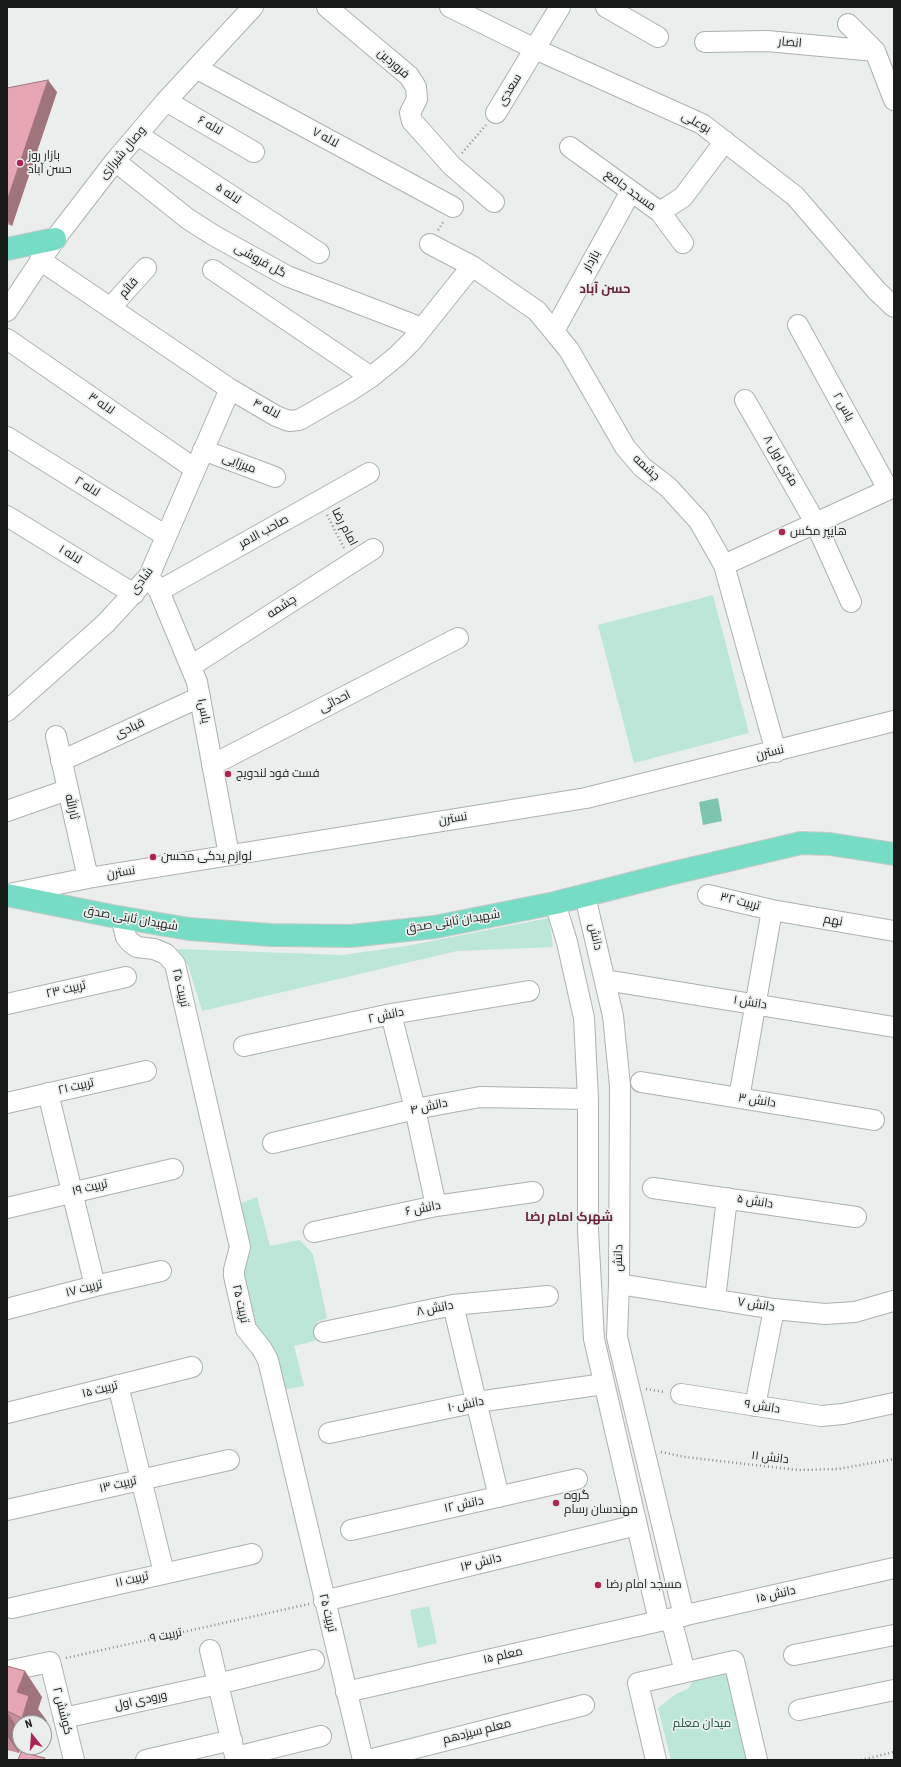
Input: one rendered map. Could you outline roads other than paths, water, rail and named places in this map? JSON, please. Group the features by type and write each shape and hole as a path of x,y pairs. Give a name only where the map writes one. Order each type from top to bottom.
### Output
{"main road":[{"path":"7,249 55,239"},
{"name":"شهیدان ثابتی صدق","path":"7,895 189,929 270,935 350,936 435,927 555,903 801,843 830,844 894,854"}],"street":[{"name":"وصال شیرازی","path":"7,312 55,239 115,161 166,100 253,7"},
{"name":"فروردین","path":"327,7 409,76 416,87 417,99 410,113 412,121 452,166 494,202"},
{"name":"بوعلی","path":"450,7 535,49 702,124 795,196 877,291 894,307"},
{"name":"سعدی","path":"496,113 560,7"},
{"path":"606,7 658,38"},
{"path":"848,24 875,51 894,100"},
{"name":"انصار","path":"705,42 767,41 875,51"},
{"name":"لاله ۷","path":"196,68 453,207"},
{"name":"لاله ۶","path":"166,100 254,152"},
{"name":"لاله ۵","path":"138,135 319,253"},
{"path":"660,212 683,197 725,141"},
{"name":"مسجد جامع","path":"570,147 660,212 683,243"},
{"name":"گل فروشی","path":"115,161 188,219 213,235 287,276 422,328"},
{"name":"بازدار","path":"554,331 631,191"},
{"name":"چشمه","path":"430,244 472,266 537,311 569,350 625,447 642,467 668,487 699,521 724,565 776,752"},
{"name":"لاله ۴","path":"40,260 230,389 276,416 289,421 304,418 370,377 397,356 422,328 472,266"},
{"name":"قائم","path":"111,307 146,268"},
{"path":"213,270 370,377"},
{"name":"یاس ۲","path":"798,325 891,488"},
{"name":"لاله ۳","path":"7,339 195,470"},
{"name":"شادی","path":"7,711 106,623 134,594 154,583 166,536 230,389"},
{"name":"۸ متری اول","path":"745,400 815,522 851,602"},
{"name":"لاله ۲","path":"7,437 166,536"},
{"name":"میرزایی","path":"204,450 275,477"},
{"name":"صاحب الامر","path":"154,583 319,500 369,472"},
{"path":"724,565 891,488"},
{"name":"لاله ۱","path":"7,516 134,594"},
{"name":"چشمه","path":"191,666 373,549"},
{"name":"یاس۱","path":"154,583 191,666 200,697 229,855"},
{"name":"احداثی","path":"212,765 458,638"},
{"name":"قبادی","path":"61,760 200,697"},
{"name":"نسترن","path":"7,895 88,878 586,798 776,752 894,721"},
{"name":"ثارالله","path":"56,736 88,878"},
{"path":"7,810 67,790"},
{"name":"تربیت ۳۲","path":"708,895 772,910"},
{"name":"دانش","path":"585,896 613,1016 620,1086 619,1284 617,1337 644,1449 672,1619"},
{"path":"555,903 567,942 584,1018 588,1099 588,1230 594,1339 637,1525 672,1619 685,1672"},
{"path":"739,1098 772,910"},
{"name":"نهم","path":"772,910 894,931"},
{"name":"تربیت ۲۵","path":"120,917 126,937 130,942 137,947 154,949 166,954 175,964 240,1247 234,1270 234,1276 242,1314 246,1329 262,1349 268,1360 324,1601 363,1760"},
{"name":"تربیت ۲۳","path":"7,1004 126,977"},
{"name":"دانش ۱","path":"605,980 894,1027"},
{"name":"دانش ۲","path":"244,1046 391,1014 529,991"},
{"path":"391,1014 415,1109 436,1206"},
{"name":"تربیت ۲۱","path":"7,1103 146,1071"},
{"name":"دانش ۳","path":"641,1082 874,1120"},
{"path":"48,1093 94,1286"},
{"name":"دانش ۴","path":"273,1143 415,1109 480,1097 588,1099"},
{"name":"تربیت ۱۹","path":"7,1208 173,1168"},
{"name":"دانش ۵","path":"653,1188 856,1217"},
{"name":"دانش ۶","path":"314,1232 436,1206 533,1192"},
{"path":"714,1298 727,1198"},
{"name":"تربیت ۱۷","path":"7,1309 94,1286 161,1271"},
{"name":"دانش ۷","path":"619,1284 774,1308 825,1314 855,1312 893,1301"},
{"name":"دانش ۸","path":"324,1332 453,1305 548,1296"},
{"path":"453,1305 499,1497"},
{"path":"755,1406 774,1308"},
{"path":"594,1339 617,1337"},
{"name":"تربیت ۱۵","path":"7,1413 192,1367"},
{"name":"دانش ۱۰","path":"328,1433 477,1402 604,1384"},
{"path":"118,1385 164,1573"},
{"name":"دانش ۹","path":"681,1394 821,1416 843,1414 894,1403"},
{"name":"تربیت ۱۳","path":"7,1510 229,1460"},
{"name":"دانش ۱۲","path":"351,1530 578,1479"},
{"name":"دانش ۱۴","path":"324,1601 637,1525"},
{"name":"تربیت ۱۱","path":"12,1608 252,1554"},
{"name":"دانش ۱۵","path":"672,1619 894,1568"},
{"name":"معلم ۱۵","path":"346,1692 672,1619"},
{"path":"794,1655 894,1635"},
{"path":"210,1650 235,1752"},
{"name":"ورودی اول","path":"64,1718 218,1684 314,1660"},
{"path":"656,1760 638,1683 734,1661 757,1760"},
{"name":"کوشش ۲","path":"7,1671 50,1662 74,1760"},
{"path":"799,1710 894,1690"},
{"name":"معلم سیزدهم","path":"369,1760 584,1705"},
{"path":"146,1760 235,1752 321,1736"}],"place":[{"name":"بازار روز حسن آباد","path":"20,163"},
{"name":"هایپر مکس","path":"782,532"},
{"name":"فست فود لندویچ","path":"228,774"},
{"name":"لوازم یدکی محسن","path":"153,857"},
{"name":"گروه مهندسان رسام","path":"556,1503"},
{"name":"مسجد امام رضا","path":"598,1585"}],"district":[{"name":"حسن آباد","path":"605,290"},
{"name":"شهرک امام رضا","path":"569,1218"}],"park label":[{"name":"میدان معلم","path":"702,1724"}]}
